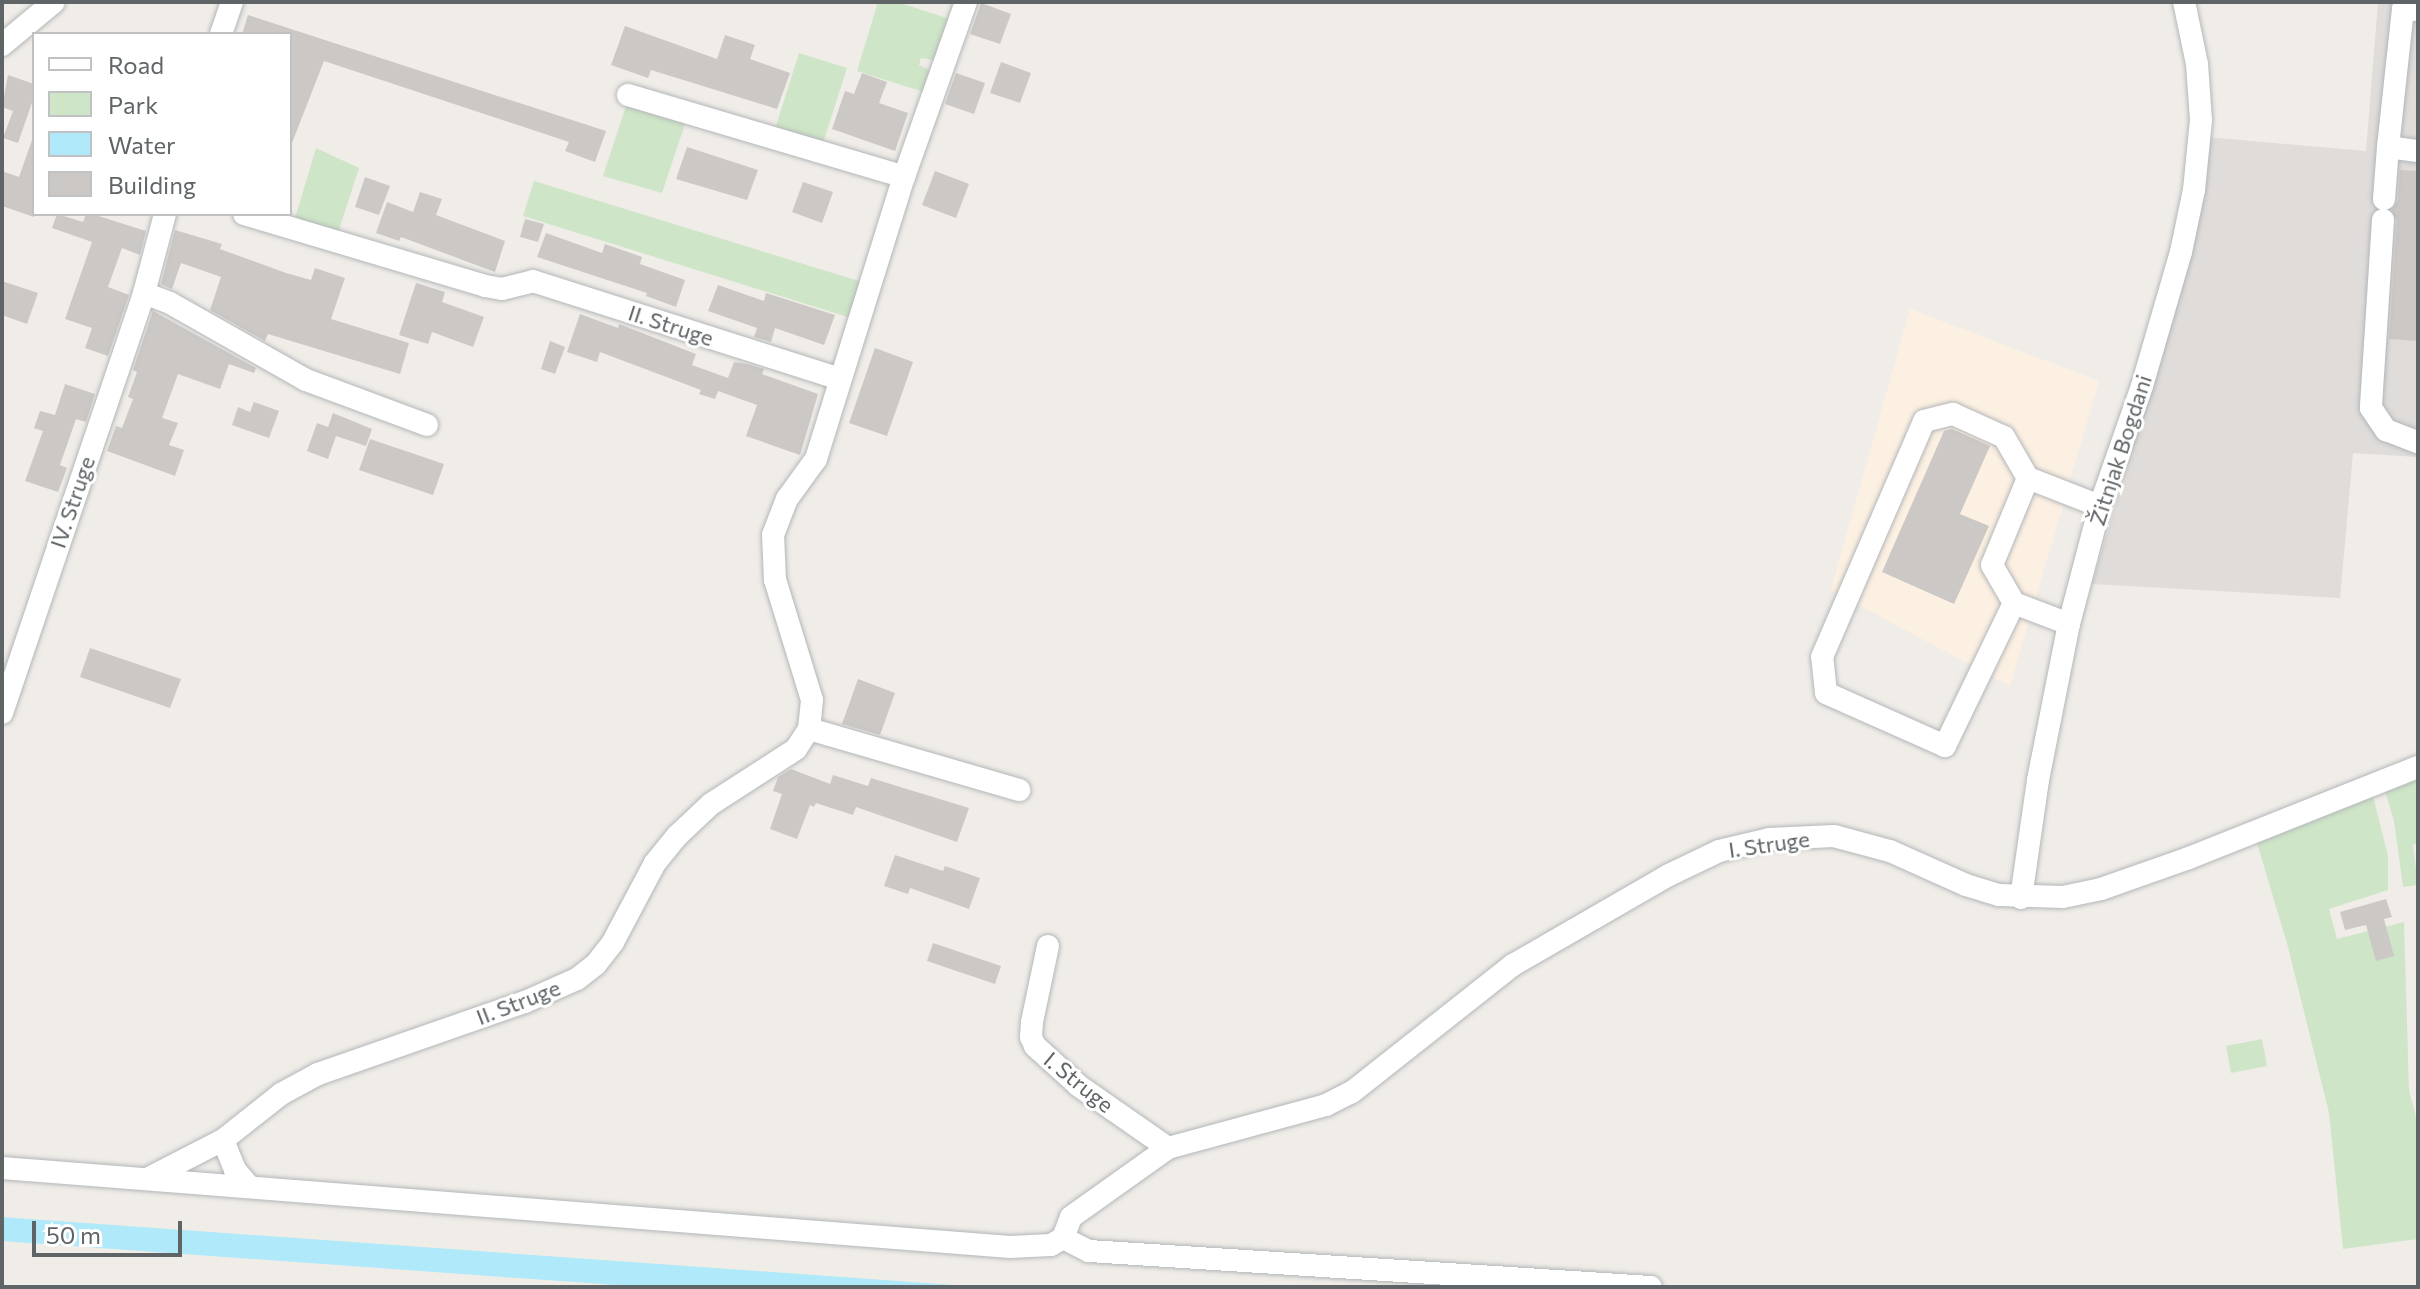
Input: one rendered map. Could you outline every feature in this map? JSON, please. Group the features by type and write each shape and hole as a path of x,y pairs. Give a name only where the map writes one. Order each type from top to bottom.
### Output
{"street":[{"path":"2,45 54,2"},
{"path":"222,32 232,2"},
{"path":"966,2 904,177 816,459 787,499 777,519 771,555 782,606 807,676 812,700 809,729 1019,790"},
{"name":"Žitnjak Bogdani","path":"2021,898 2038,780 2069,624 2100,506 2142,386 2181,252 2194,190 2200,106 2197,64 2184,2"},
{"path":"2418,10 2403,9 2388,147 2371,408 2386,430 2418,442"},
{"path":"628,95 904,177"},
{"path":"2388,147 2418,151"},
{"name":"IV. Struge","path":"2,713 144,293 164,216"},
{"name":"II. Struge","path":"251,216 502,289 533,281 840,379"},
{"path":"144,293 170,303 306,380 427,425"},
{"path":"2014,603 1945,746 1826,693 1822,657 1924,421 1953,414 2004,437 2028,478 2100,506"},
{"path":"2028,478 1992,565 2014,603 2069,624"},
{"name":"II. Struge","path":"149,1178 223,1140 281,1094 318,1074 525,1002 577,979 596,964 613,942 655,863 677,836 711,804 796,749 809,729"},
{"name":"I. Struge","path":"1063,1238 1071,1217 1168,1148 1326,1105 1352,1092 1513,965 1669,875 1719,851 1769,839 1834,836 1890,851 1966,885 2021,898 2063,897 2101,889 2189,858 2418,767"},
{"name":"I. Struge","path":"1048,946 1032,1022 1031,1037 1035,1046 1079,1086 1168,1148"},
{"path":"223,1140 235,1170 249,1186"},
{"path":"2,1168 1010,1247 1051,1245 1063,1238 1089,1251 1651,1287"}],"shaded area":[{"path":"2378,2 2418,2 2418,457 2353,453 2340,598 2092,584 2147,398 2207,137 2366,151"},
{"path":"1910,309 2099,381 2010,686 1831,590"}],"green space":[{"path":"878,2 897,2 950,19 934,60 921,58 919,65 930,70 927,93 857,71"},
{"path":"799,53 847,68 823,143 775,129"},
{"path":"627,103 686,121 662,193 603,176"},
{"path":"316,148 359,168 336,239 293,225"},
{"path":"534,181 862,282 851,318 523,216"},
{"path":"2418,777 2418,843 2413,845 2418,885 2403,887 2394,821 2385,791"},
{"path":"2373,796 2388,856 2388,890 2329,909 2337,939 2404,922 2409,1090 2418,1125 2418,1239 2343,1249 2329,1113 2288,947 2257,843"},
{"path":"2262,1039 2267,1066 2231,1073 2226,1046"}],"water":[{"path":"2,1217 982,1287 644,1287 2,1241"}],"building":[{"path":"981,3 1011,14 1000,44 970,34"},
{"path":"248,15 606,131 595,162 565,151 569,142 324,61 292,143 292,32 243,32"},
{"path":"625,26 717,59 725,35 755,45 750,59 790,73 777,109 651,70 648,78 611,65"},
{"path":"1001,62 1031,73 1020,103 990,93"},
{"path":"862,73 887,82 879,103 908,113 895,151 832,129 845,91 854,94"},
{"path":"956,73 985,83 974,114 945,104"},
{"path":"8,75 32,83 32,103 18,143 3,138 13,111 2,107"},
{"path":"32,140 34,217 2,206 2,171 19,177"},
{"path":"687,147 758,170 747,200 676,179"},
{"path":"2400,170 2418,171 2418,341 2389,339 2397,221 2392,210 2398,200"},
{"path":"935,171 969,184 956,218 922,205"},
{"path":"365,177 390,186 379,215 355,207"},
{"path":"803,182 833,192 822,223 792,212"},
{"path":"420,192 442,199 436,215 505,241 495,272 401,237 399,241 376,233 387,202 413,212"},
{"path":"56,216 83,222 85,216 98,216 146,231 140,255 122,248 108,287 129,295 108,356 85,348 92,328 65,319 92,242 52,228"},
{"path":"525,219 544,224 538,242 520,237"},
{"path":"175,230 222,244 220,249 286,273 311,280 315,268 345,278 331,319 409,343 400,374 268,334 265,341 210,310 221,277 181,263 172,289 161,284"},
{"path":"546,233 602,253 605,244 642,257 640,264 685,280 676,307 646,296 647,293 537,257"},
{"path":"2,281 38,293 27,324 2,315"},
{"path":"416,283 445,292 442,302 484,317 473,347 432,332 428,344 399,335"},
{"path":"718,285 764,301 766,293 835,315 824,345 775,328 771,342 754,337 757,328 708,311"},
{"path":"153,311 256,368 254,373 229,364 220,389 178,374 162,418 178,423 169,445 184,450 175,476 107,451 116,426 122,428 133,399 128,397 137,372 133,370"},
{"path":"580,314 618,328 619,324 696,354 692,365 728,378 734,362 747,364 764,369 762,374 818,394 800,455 746,436 757,405 718,391 715,399 699,394 701,390 600,352 597,362 567,352"},
{"path":"550,341 565,347 555,374 541,369"},
{"path":"875,348 913,362 887,436 849,423"},
{"path":"65,384 95,394 86,422 76,419 60,465 67,468 58,492 25,481 43,431 34,428 40,411 55,415"},
{"path":"254,402 279,411 269,438 232,425 238,407 250,412"},
{"path":"333,413 372,429 366,446 336,436 328,459 307,451 317,423 328,427"},
{"path":"1952,429 1990,446 1960,514 1989,526 1954,604 1882,572 1944,431"},
{"path":"370,439 444,464 433,495 359,470"},
{"path":"90,648 181,679 170,708 80,677"},
{"path":"858,679 895,693 880,735 842,724"},
{"path":"791,769 830,784 833,775 868,786 871,778 969,808 957,842 856,807 853,815 816,803 814,807 810,805 797,839 770,829 782,794 773,791 778,777"},
{"path":"895,855 943,871 945,866 980,878 969,909 910,888 908,894 884,886"},
{"path":"2386,899 2392,917 2384,919 2394,956 2376,961 2366,925 2345,930 2340,912"},
{"path":"933,943 1001,966 995,984 927,961"}]}
